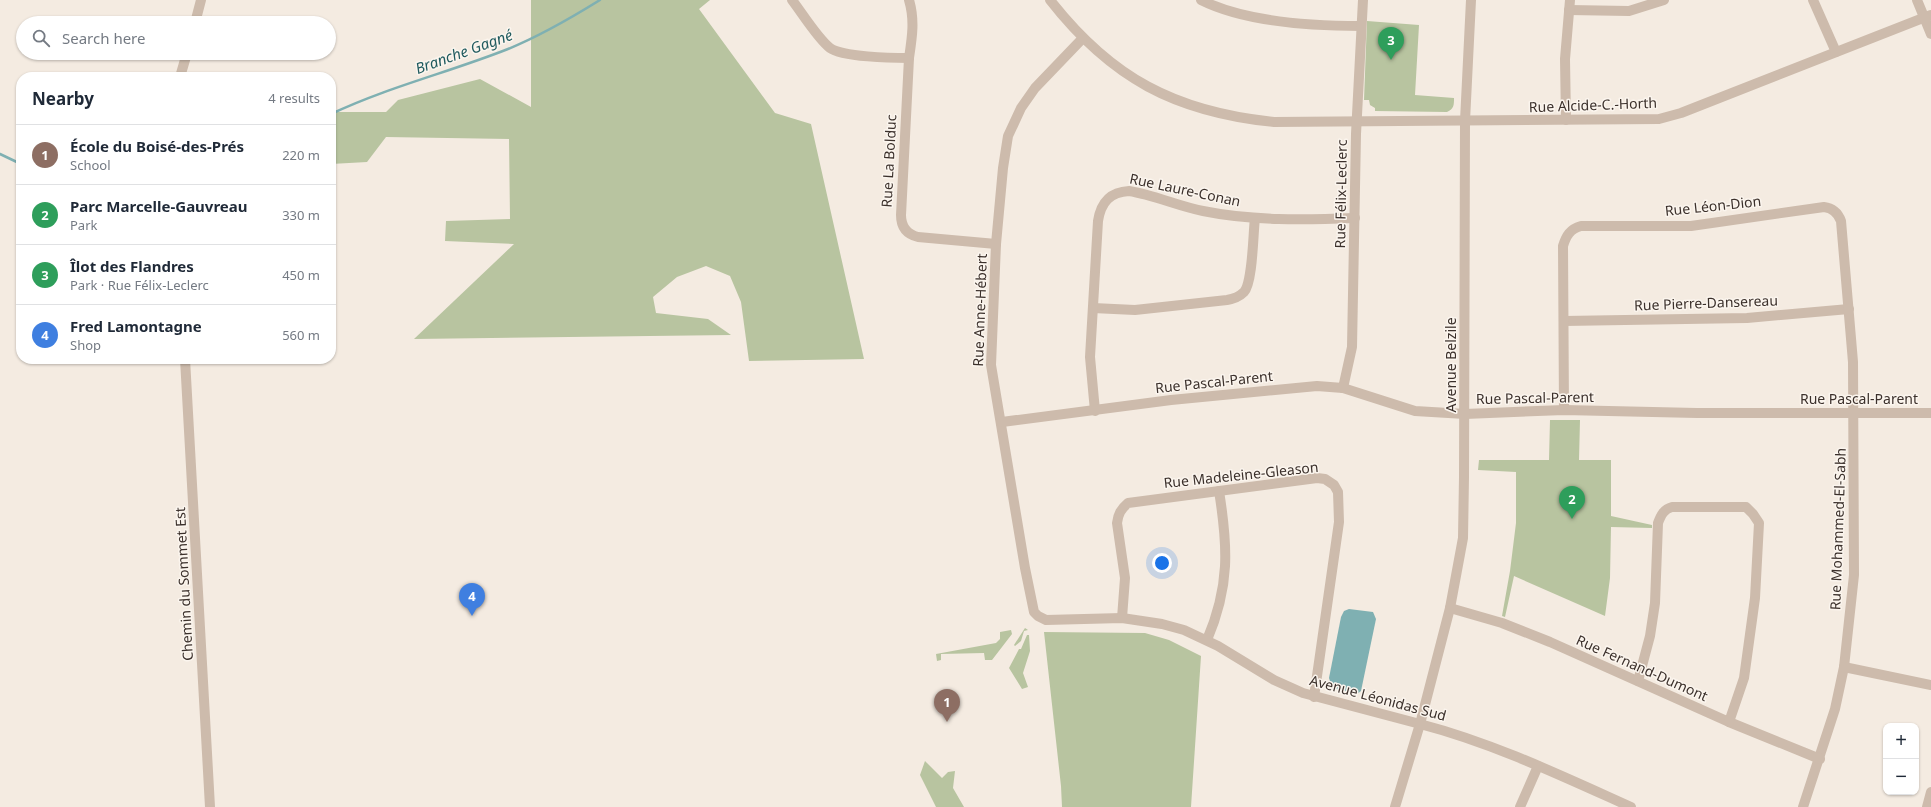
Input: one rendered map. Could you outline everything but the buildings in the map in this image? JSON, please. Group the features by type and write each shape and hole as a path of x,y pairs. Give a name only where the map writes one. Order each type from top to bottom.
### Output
{"street":[{"path":"197,16 202,0"},
{"path":"792,0 826,44 833,50 844,54 909,58"},
{"name":"Rue La Bolduc","path":"909,0 913,14 913,27 909,58 901,215 902,225 909,233 918,237 996,244"},
{"name":"Rue Alcide-C.-Horth","path":"1050,0 1082,39 1103,58 1137,81 1172,99 1211,112 1238,118 1274,122 1659,119 1681,113 1928,16"},
{"path":"1201,0 1214,6 1270,20 1361,26"},
{"name":"Rue Félix-Leclerc","path":"1343,388 1352,347 1357,121 1363,0"},
{"name":"Avenue Belzile","path":"1395,807 1420,724 1450,608 1463,538 1465,414 1465,121 1471,0"},
{"path":"1566,120 1565,59 1570,5 1629,11 1664,0"},
{"path":"1812,0 1836,52"},
{"path":"1917,0 1928,16 1931,34"},
{"name":"Rue Anne-Hébert","path":"1033,605 1025,568 1002,422 991,365 996,244 1003,162 1011,127 1031,93 1082,39"},
{"path":"181,72 184,60"},
{"name":"Rue Laure-Conan","path":"1095,411 1090,364 1099,214 1104,202 1115,193 1129,191 1204,212 1255,218 1355,218"},
{"name":"Rue Léon-Dion","path":"1564,410 1563,246 1569,234 1578,227 1692,226 1824,207 1834,211 1841,221 1853,362 1854,413"},
{"path":"1093,308 1135,310 1227,300 1239,296 1244,293 1249,282 1255,218"},
{"name":"Rue Pierre-Dansereau","path":"1564,321 1747,318 1849,309"},
{"name":"Chemin du Sommet Est","path":"185,364 210,807"},
{"name":"Rue Pascal-Parent","path":"1002,422 1236,393 1317,386 1343,388 1409,410 1465,414 1564,410 1931,413"},
{"name":"Rue Mohammed-El-Sabh","path":"1803,807 1820,759 1835,709 1844,667 1854,575 1854,413"},
{"name":"Rue Madeleine-Gleason","path":"1122,618 1125,578 1117,523 1121,508 1128,503 1317,478 1325,479 1334,485 1338,492 1339,522 1314,697"},
{"path":"1207,640 1220,604 1226,564 1219,491"},
{"path":"1638,681 1650,636 1654,603 1658,523 1661,514 1667,508 1672,506 1746,507 1754,514 1759,523 1755,598 1744,678 1729,722"},
{"name":"Avenue Léonidas Sud","path":"1033,605 1036,615 1046,620 1122,618 1162,624 1184,630 1207,640 1274,680 1314,697 1460,735 1538,766 1631,807"},
{"name":"Rue Fernand-Dumont","path":"1450,608 1502,623 1638,681 1729,722 1820,759"},
{"path":"1844,667 1931,684"},
{"path":"1520,807 1538,766"},
{"path":"1927,807 1931,792"}],"green space":[{"path":"531,0 710,0 699,9 775,113 811,124 864,359 749,361 741,302 730,276 706,266 677,277 653,297 656,313 708,319 731,335 414,339 514,244 445,241 446,221 510,219 509,139 386,137 367,162 336,164 336,112 386,112 398,100 480,79 531,107"},
{"path":"1367,21 1419,25 1415,95 1454,98 1454,105 1451,110 1447,112 1375,111 1375,108 1370,105 1369,100 1364,100"},
{"path":"1550,420 1580,420 1579,460 1611,460 1611,516 1652,525 1652,528 1611,527 1610,578 1605,616 1514,576 1505,617 1502,616 1510,571 1516,523 1516,472 1478,470 1479,460 1549,460"},
{"path":"1025,628 1028,630 1024,631 1021,641 1015,646 1014,645"},
{"path":"1011,630 1012,634 992,660 985,660 984,653 941,654 941,660 937,661 936,654 996,643 1000,639 1000,632"},
{"path":"1044,632 1145,633 1169,640 1201,656 1191,807 1062,807"},
{"path":"1027,635 1029,635 1030,651 1023,673 1028,687 1022,689 1009,668 1019,649 1021,649"},
{"path":"925,761 942,778 948,772 955,771 953,788 964,807 936,807 920,775"}],"water":[{"path":"1349,609 1373,612 1376,619 1361,691 1357,694 1332,688 1329,678 1341,617 1344,611"}],"waterway":[{"name":"Branche Gagné","path":"336,112 353,104 508,49 555,26 600,0"},
{"name":"Branche Gagné","path":"0,154 16,162"}],"place":[{"name":"Îlot des Flandres","path":"1391,60"},
{"name":"Parc Marcelle-Gauvreau","path":"1572,519"},
{"name":"Fred Lamontagne","path":"472,616"},
{"name":"École du Boisé-des-Prés","path":"947,722"}]}
